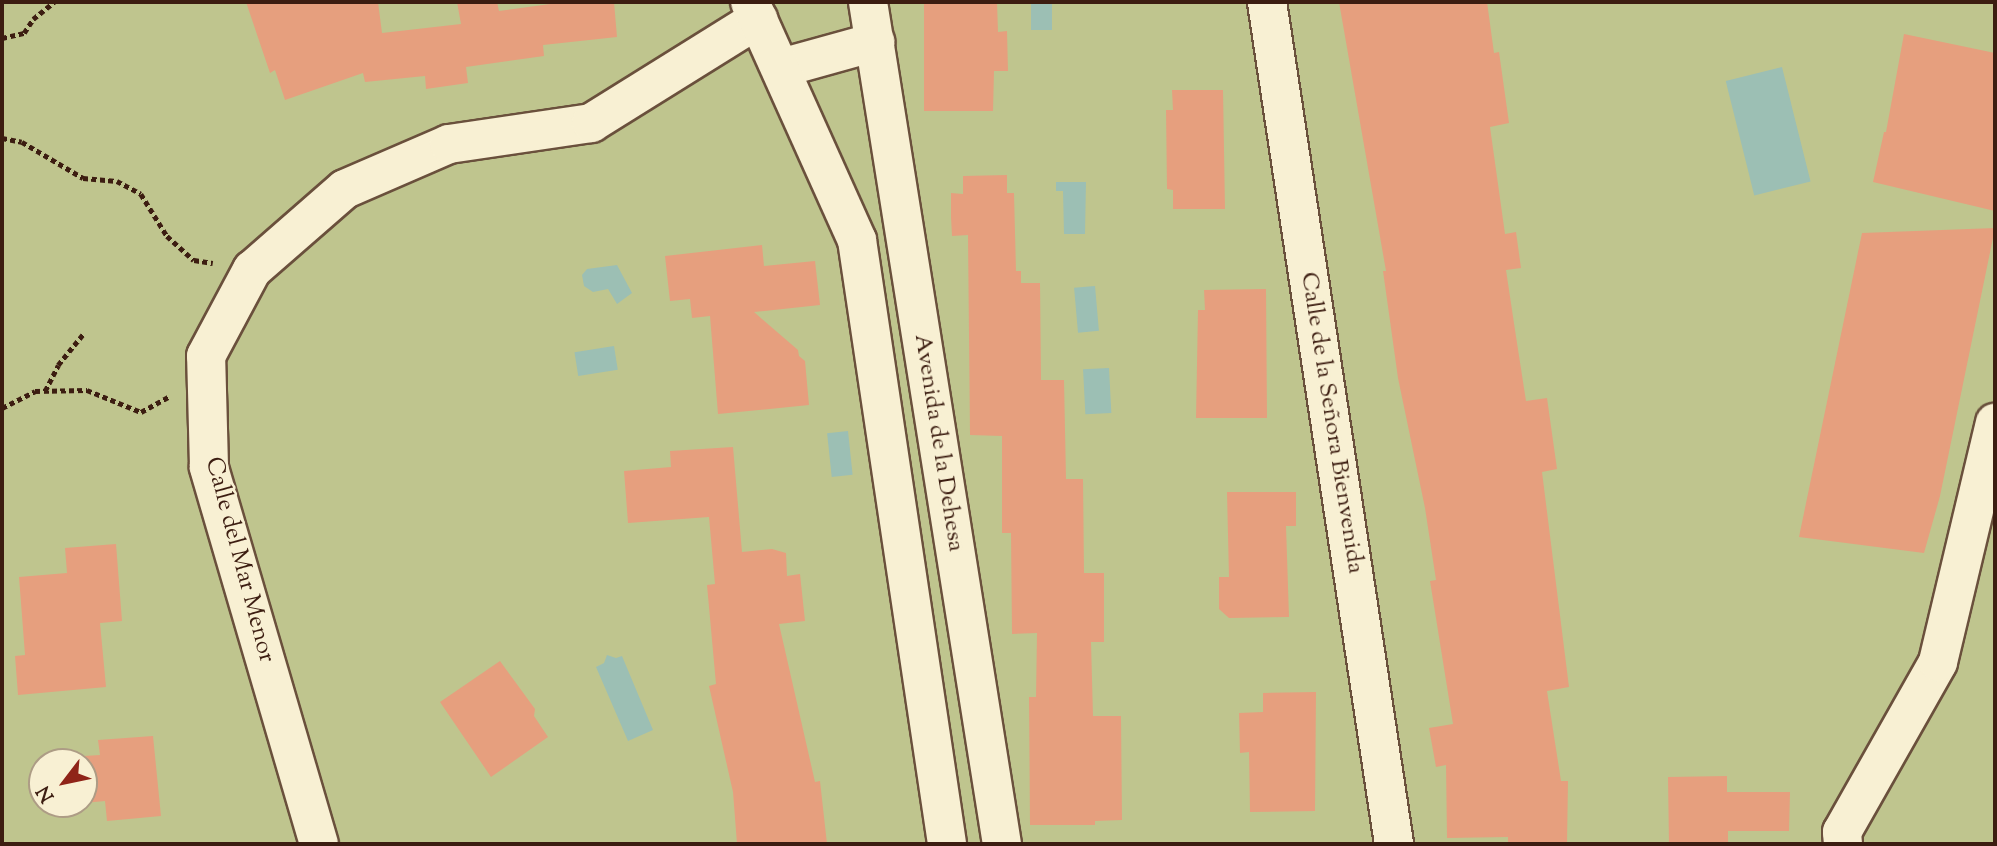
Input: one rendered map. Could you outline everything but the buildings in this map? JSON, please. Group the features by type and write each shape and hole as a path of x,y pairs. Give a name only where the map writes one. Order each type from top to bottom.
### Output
{"street":[{"name":"Avenida de la Dehesa","path":"868,2 1002,844"},
{"name":"Calle de la Señora Bienvenida","path":"1267,2 1394,844"},
{"name":"Avenida de la Dehesa","path":"754,10 857,240 947,844"},
{"name":"Calle del Mar Menor","path":"319,844 209,467 206,356 252,270 345,189 449,144 591,123 754,10"},
{"path":"781,68 875,42"},
{"path":"1843,844 1842,832 1938,662 1995,424"}],"path":[{"path":"2,38 24,33 33,19 54,2"},
{"path":"2,138 22,142 83,178 117,181 141,194 167,236 194,260 252,270"},
{"path":"45,391 58,365 83,334"},
{"path":"2,408 35,391 87,390 141,412 206,382"}],"green space":[{"path":"2,2 1995,2 1995,844 2,844"}],"water":[{"path":"1031,2 1052,2 1052,30 1031,30"},
{"path":"1782,67 1811,181 1754,196 1726,81"},
{"path":"1056,182 1086,182 1085,234 1064,234 1063,191 1056,191"},
{"path":"617,265 632,293 617,304 608,289 593,292 584,286 582,275 587,269"},
{"path":"1095,286 1099,331 1078,333 1074,288"},
{"path":"614,346 618,370 578,376 574,352"},
{"path":"1109,368 1111,413 1085,414 1083,369"},
{"path":"848,431 853,475 832,477 827,433"},
{"path":"607,655 616,658 622,656 653,730 628,741 596,667 604,663"}]}
